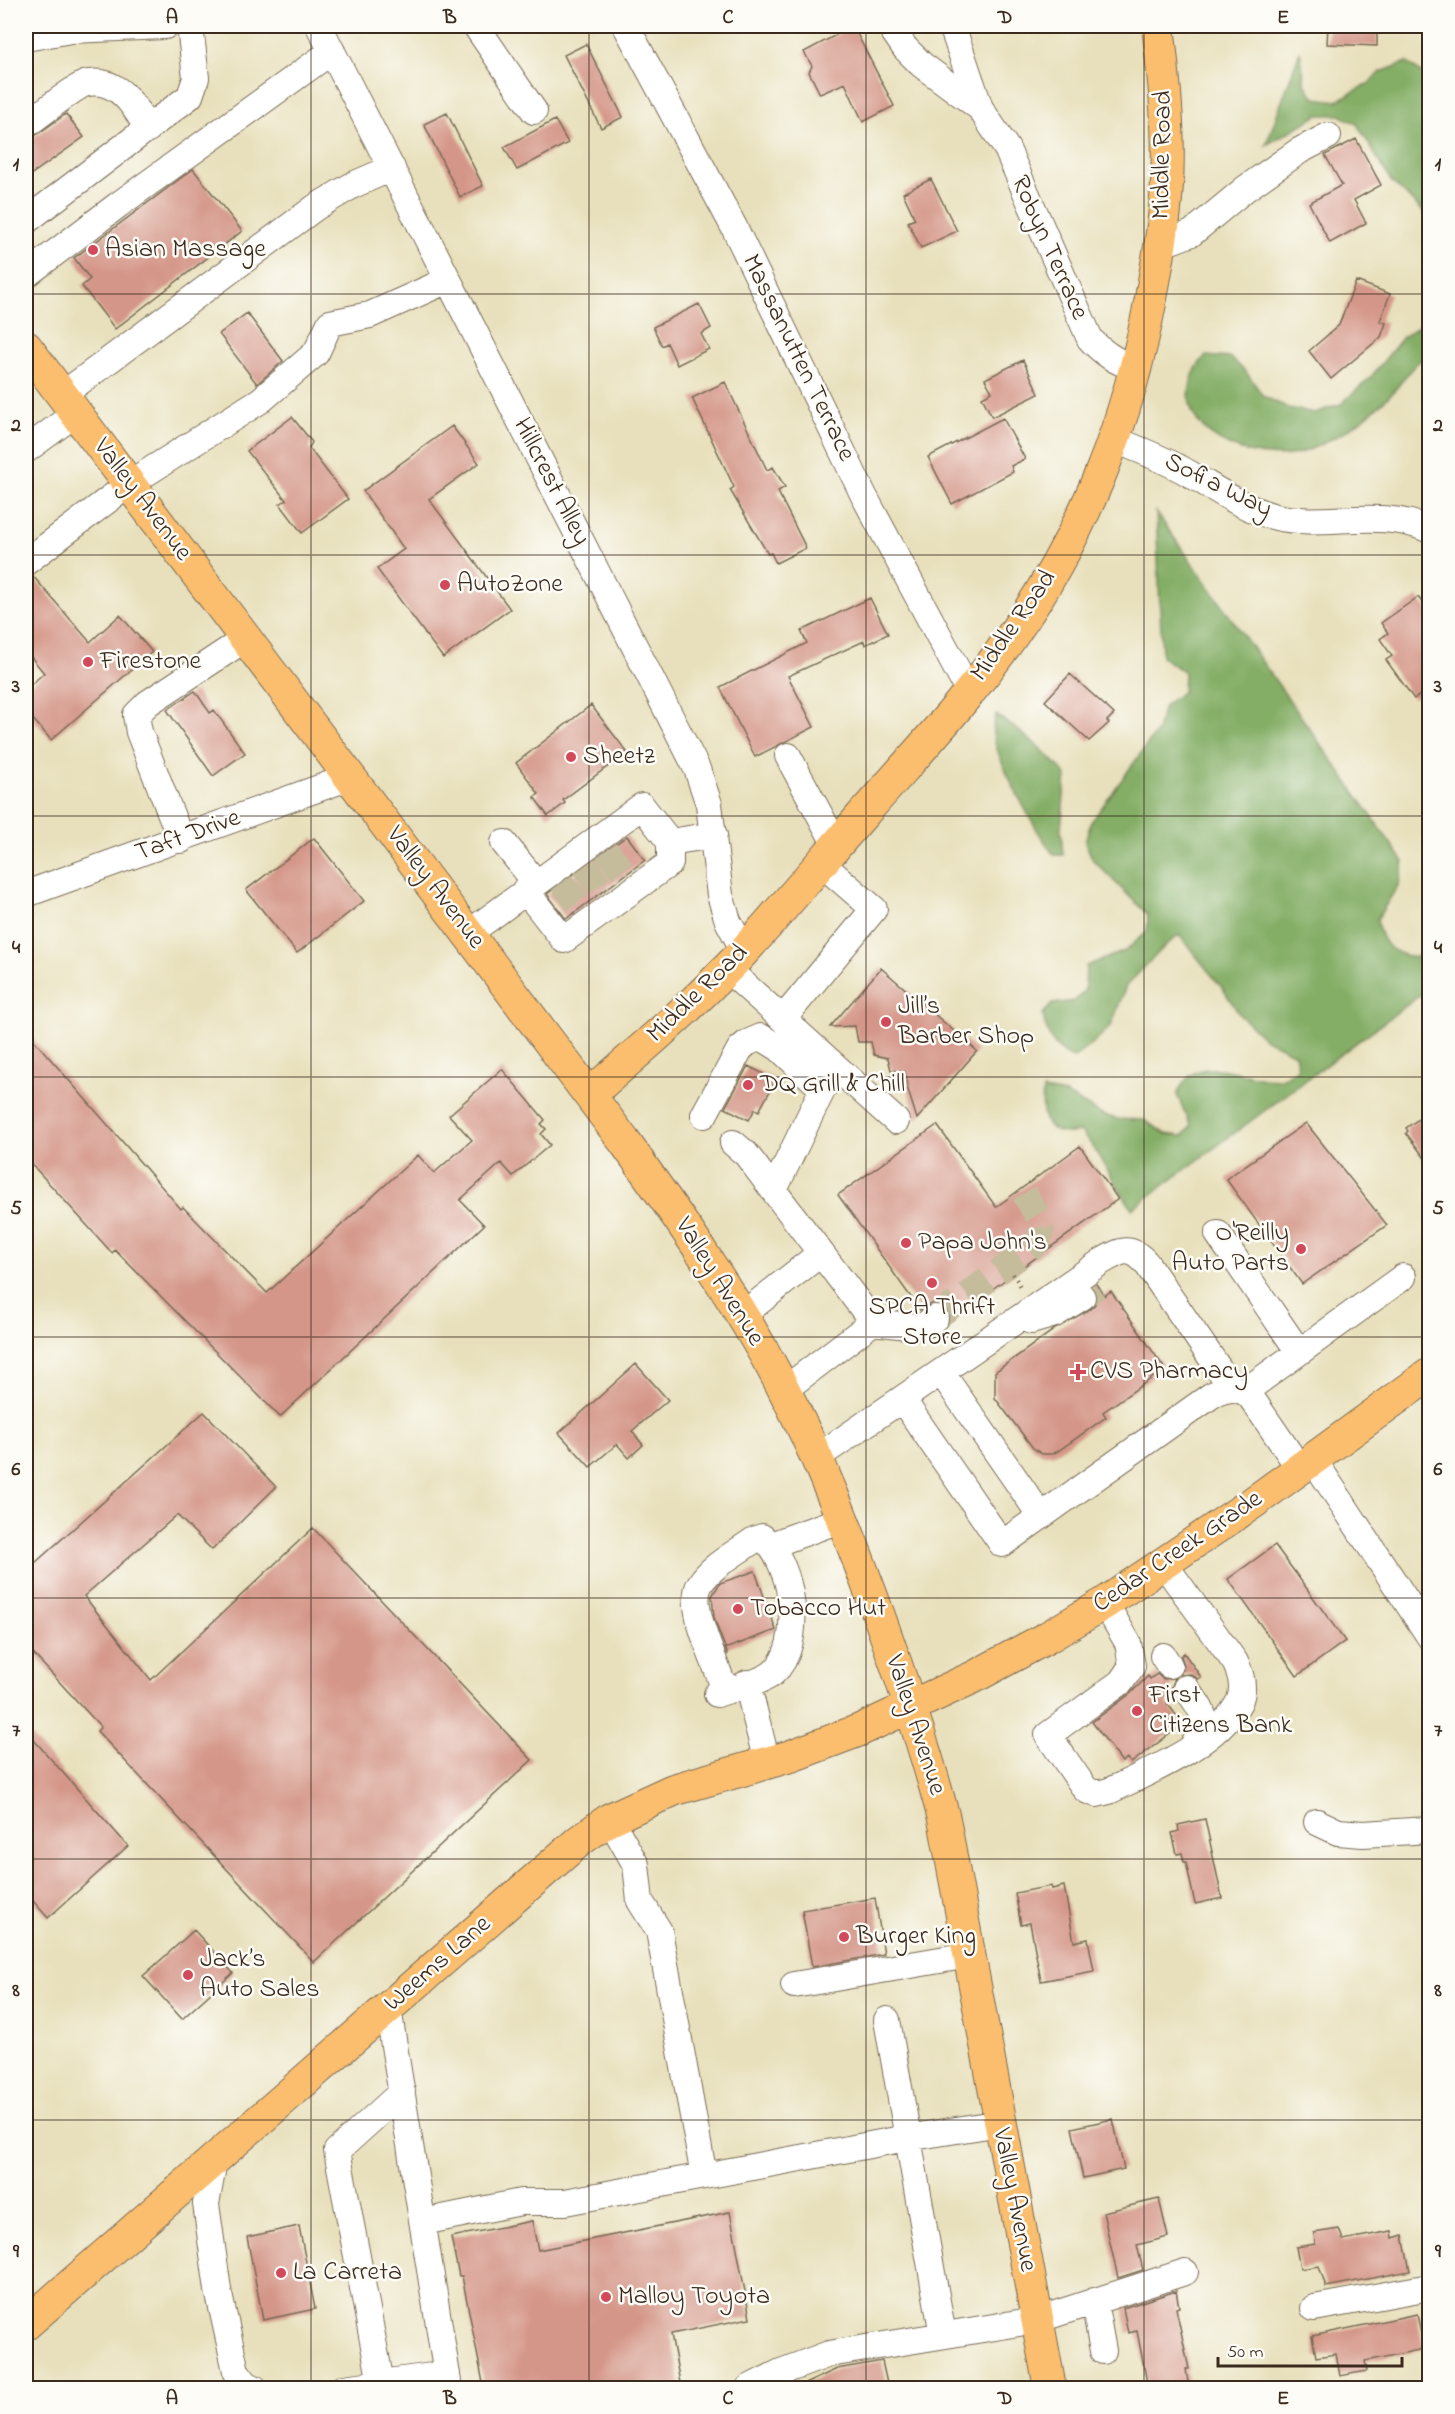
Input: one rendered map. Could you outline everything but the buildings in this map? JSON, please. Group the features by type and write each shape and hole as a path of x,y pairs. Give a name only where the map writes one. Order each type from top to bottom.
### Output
{"main road":[{"name":"Middle Road","path":"590,1094 669,1026 735,960 969,692 1011,638 1057,566 1095,489 1115,440 1136,368 1160,245 1167,162 1165,90 1158,26"},
{"name":"Valley Avenue","path":"26,347 590,1094 682,1222 784,1390 842,1519 912,1706 928,1757 944,1819 1050,2388"},
{"name":"Cedar Creek Grade","path":"912,1706 974,1677 1105,1603 1306,1464 1430,1374"},
{"name":"Weems Lane","path":"26,2324 579,1841 610,1819 673,1790 832,1742 912,1706"}],"street":[{"path":"26,38 71,30 165,26"},
{"path":"26,221 190,96 196,78 190,26"},
{"name":"Hillcrest Alley","path":"319,26 692,759 709,804 720,895 728,921 735,960"},
{"path":"476,26 534,111"},
{"name":"Massanutten Terrace","path":"626,26 734,227 863,494 969,692"},
{"name":"Robyn Terrace","path":"890,26 904,48 922,65 981,108"},
{"name":"Robyn Terrace","path":"952,26 981,108 1007,149 1089,339 1103,353 1120,363 1136,368"},
{"path":"26,275 118,205 332,51"},
{"path":"26,125 87,83 103,84 120,91 134,104 148,129"},
{"path":"1160,245 1192,233 1245,189 1299,151 1328,136"},
{"path":"26,450 69,404 316,207 353,185 392,168"},
{"path":"26,562 129,484 261,400 316,353 330,322 370,315 448,280"},
{"name":"Sofia Way","path":"1115,440 1153,455 1249,508 1275,516 1303,521 1347,518 1393,521 1430,530"},
{"path":"181,840 139,732 136,715 148,703 245,639"},
{"path":"783,1019 874,909 828,854 788,756"},
{"name":"Taft Drive","path":"26,894 181,840 350,777"},
{"path":"469,933 544,882 580,860 602,844 642,806 670,842 670,863 630,882 609,897 586,914 564,940 544,882 504,843"},
{"path":"670,842 714,835"},
{"path":"735,960 783,1019 896,1121"},
{"path":"704,1115 740,1049 761,1037 779,1048 823,1089"},
{"path":"774,1190 834,1066"},
{"path":"733,1143 746,1155 774,1190 873,1322"},
{"path":"1218,1234 1299,1352"},
{"path":"816,1458 1101,1262 1123,1251 1135,1253 1140,1256 1238,1390 1250,1396 1306,1464 1430,1637"},
{"path":"741,1316 821,1252"},
{"path":"1006,1328 1055,1314 1117,1273 1133,1268 1146,1271 1161,1285"},
{"path":"902,1399 1002,1544 1212,1395 1238,1390 1299,1352 1403,1277"},
{"path":"784,1390 873,1322 922,1327 935,1318"},
{"path":"941,1372 1041,1516"},
{"path":"771,1545 842,1519"},
{"path":"730,1689 765,1679 780,1666 787,1653 793,1631 789,1593 771,1545 762,1537 754,1540 707,1575 699,1586 695,1598 699,1620 730,1689 767,1762"},
{"path":"1105,1603 1128,1643 1132,1666 1121,1682 1048,1735 1086,1790 1097,1794 1109,1791 1182,1755 1219,1726 1239,1702 1242,1692 1241,1675 1235,1662 1164,1564"},
{"path":"1186,1688 1201,1707 1205,1722 1199,1738 1190,1749"},
{"path":"610,1819 636,1865 640,1901 659,1931 704,2176"},
{"path":"1317,1822 1338,1832 1363,1834 1430,1830"},
{"path":"794,1985 969,1955"},
{"path":"344,2388 381,2383 448,2381 388,2008"},
{"path":"887,2020 943,2335"},
{"path":"381,2383 337,2151 402,2092"},
{"path":"423,2222 521,2202 565,2202 907,2138 1000,2123"},
{"path":"214,2161 206,2204 218,2290 236,2371 246,2384 254,2388"},
{"path":"749,2388 781,2372 829,2354 1037,2320 1185,2272"},
{"path":"1314,2308 1430,2287"},
{"path":"1094,2301 1103,2351"}],"path":[{"path":"1013,1274 1025,1293"}],"green space":[{"path":"1300,51 1305,84 1315,98 1337,101 1368,84 1381,72 1407,62 1421,73 1429,72 1429,217 1391,181 1357,124 1340,115 1318,115 1266,145"},
{"path":"1429,319 1429,354 1412,368 1383,402 1363,419 1341,434 1306,451 1289,455 1270,455 1249,452 1229,445 1212,435 1198,422 1190,406 1192,378 1206,356 1231,358 1246,372 1263,396 1288,408 1315,413 1341,404 1370,378 1403,337"},
{"path":"1156,512 1404,862 1399,884 1377,919 1381,936 1393,950 1415,958 1429,948 1430,988 1132,1209 1081,1132 1060,1132 1048,1125 1044,1118 1043,1090 1066,1094 1102,1115 1118,1119 1144,1120 1166,1134 1183,1136 1191,1126 1177,1095 1186,1080 1197,1072 1210,1069 1282,1078 1298,1068 1295,1054 1265,1039 1240,1015 1223,989 1179,935 1126,986 1111,1026 1073,1058 1060,1050 1052,1040 1044,1021 1043,1014 1052,1004 1075,1001 1085,990 1086,966 1125,951 1147,932 1148,915 1093,860 1085,842 1091,822 1157,731 1164,706 1183,691 1184,672 1162,657"},
{"path":"996,715 1033,742 1066,775 1061,829 1063,855 1054,855 1046,844 1009,778 993,733"}],"tunnel":[{"path":"606,850 625,875"},
{"path":"584,865 603,891"},
{"path":"562,882 581,907"},
{"path":"935,1318 1037,1242 1040,1237 1041,1222 1021,1188"},
{"path":"1082,1297 1097,1286"}],"place":[{"name":"Asian Massage","path":"93,250"},
{"name":"AutoZone","path":"445,585"},
{"name":"Firestone","path":"88,662"},
{"name":"Sheetz","path":"571,757"},
{"name":"Jill’s Barber Shop","path":"886,1022"},
{"name":"DQ Grill & Chill","path":"748,1085"},
{"name":"Papa John's","path":"906,1243"},
{"name":"O'Reilly Auto Parts","path":"1301,1249"},
{"name":"SPCA Thrift Store","path":"932,1283"},
{"name":"CVS Pharmacy","path":"1078,1372"},
{"name":"Tobacco Hut","path":"738,1609"},
{"name":"First Citizens Bank","path":"1137,1711"},
{"name":"Burger King","path":"844,1937"},
{"name":"Jack’s Auto Sales","path":"188,1975"},
{"name":"La Carreta","path":"281,2273"},
{"name":"Malloy Toyota","path":"606,2297"}]}
